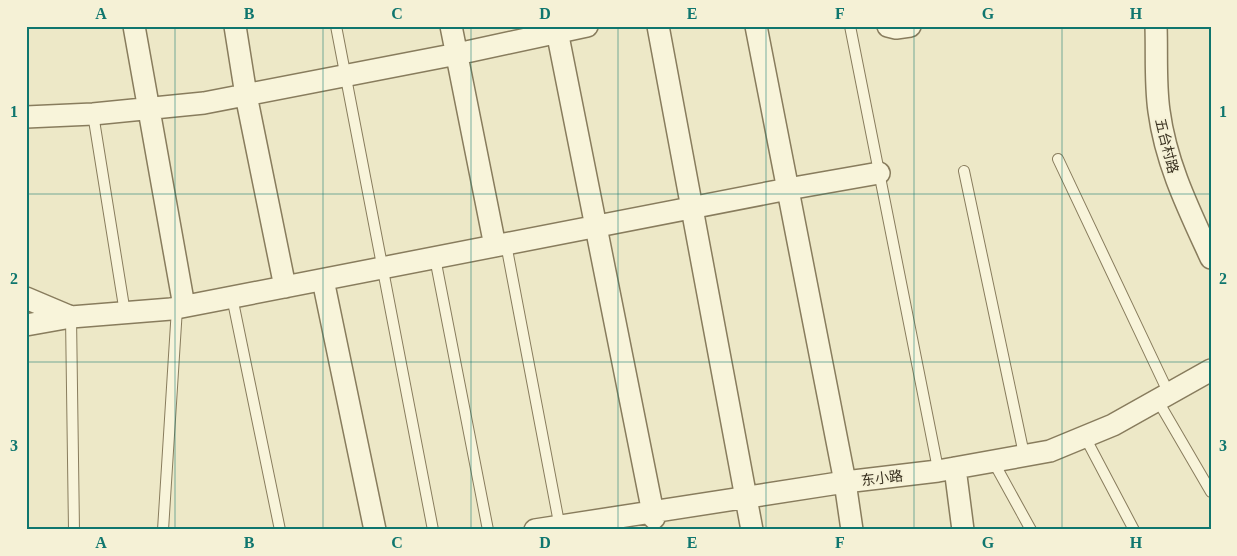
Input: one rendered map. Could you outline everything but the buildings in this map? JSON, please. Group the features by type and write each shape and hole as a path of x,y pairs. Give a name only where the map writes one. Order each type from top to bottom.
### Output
{"street":[{"path":"134,26 180,307"},
{"path":"235,26 246,95 285,287"},
{"path":"451,26 501,245"},
{"path":"26,117 93,114 148,107 204,103 456,54 557,29 587,26"},
{"path":"658,26 752,530"},
{"path":"756,26 846,487 852,530"},
{"path":"888,26 896,28 910,26"},
{"name":"五台村路","path":"1156,26 1158,109 1165,142 1181,194 1211,258"},
{"name":"五台村路","path":"1164,26 1164,84 1168,124 1181,172 1211,243"},
{"path":"557,29 654,515"},
{"path":"26,325 71,317 180,307 879,173"},
{"path":"323,280 375,530"},
{"path":"26,298 71,317"},
{"name":"东小路","path":"1165,401 1211,370"},
{"name":"东小路","path":"580,530 654,515 747,500 947,473 1025,459 1087,441 1211,379"},
{"path":"947,473 963,530"},
{"name":"东小路","path":"535,530 622,523"}],"lane":[{"path":"336,26 433,530"},
{"path":"850,26 879,173 947,473"},
{"path":"93,114 125,313"},
{"path":"1058,159 1165,401 1211,492"},
{"path":"964,171 1025,459"},
{"path":"501,245 560,527"},
{"path":"435,258 488,530"},
{"path":"232,297 280,530"},
{"path":"163,530 180,307"},
{"path":"71,317 74,530"},
{"path":"1087,441 1134,530"},
{"path":"995,465 1031,530"}]}
